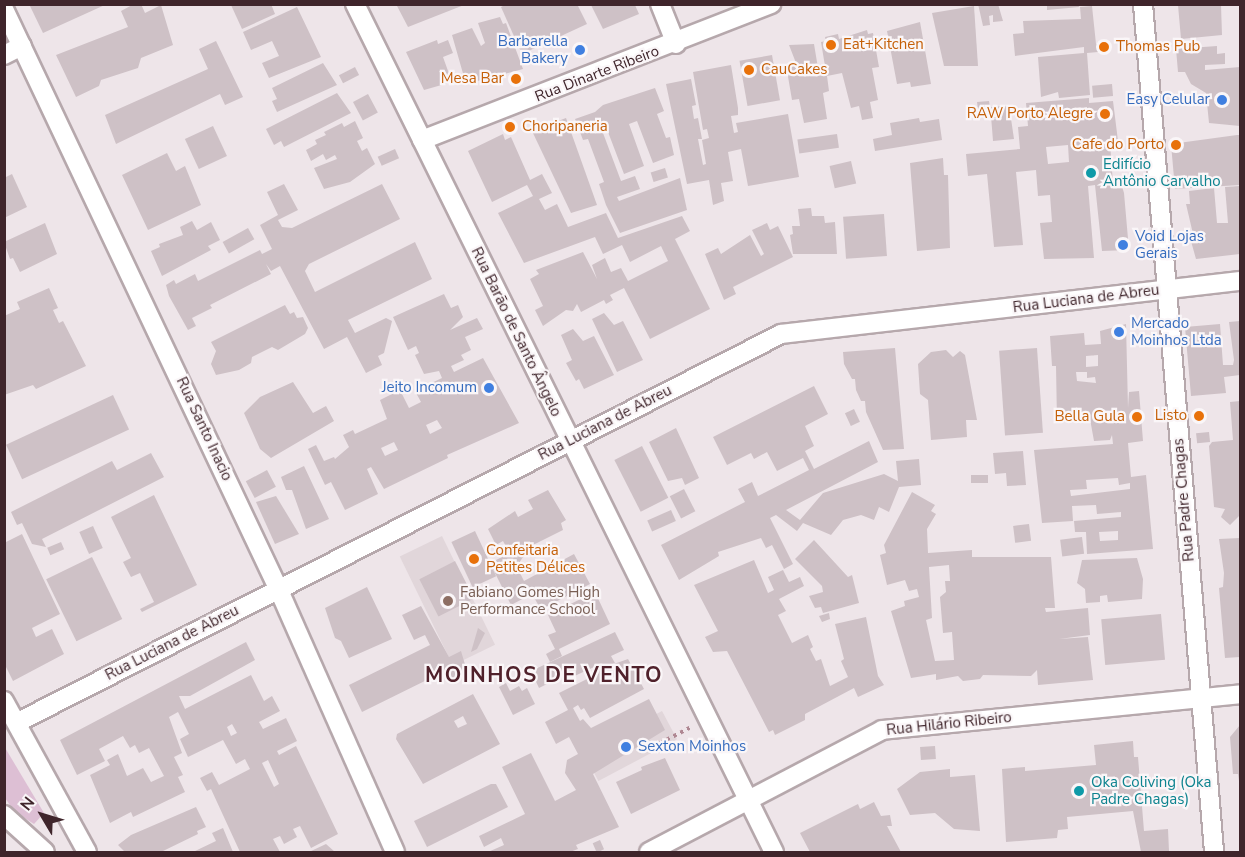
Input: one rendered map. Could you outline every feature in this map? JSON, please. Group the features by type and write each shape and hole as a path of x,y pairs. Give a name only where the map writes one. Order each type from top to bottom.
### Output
{"street":[{"name":"Rua Barão de Santo Ângelo","path":"355,4 774,852"},
{"path":"660,4 676,44"},
{"name":"Rua Dinarte Ribeiro","path":"422,140 676,44 771,4"},
{"name":"Rua Padre Chagas","path":"1143,4 1214,852"},
{"name":"Rua Santo Inacio","path":"4,9 279,588 396,852"},
{"path":"4,55 22,46"},
{"name":"Rua Luciana de Abreu","path":"18,722 781,334 1240,281"},
{"name":"Rua Hilário Ribeiro","path":"649,852 749,802 882,730 1240,694"},
{"path":"4,701 18,722 87,852"},
{"path":"4,816 45,852"}],"path":[{"path":"642,742 646,750 707,718"}],"shaded area":[{"name":"Fabiano Gomes High Performance School","path":"442,536 495,645 453,665 400,557"},
{"name":"Sexton Moinhos","path":"662,711 677,739 598,781 583,753"},
{"path":"4,746 44,813 34,824 15,812 5,798"}],"building":[{"path":"29,4 107,4 43,33"},
{"path":"134,4 141,4 145,13 161,5 173,45 141,58 138,68 101,80 99,86 76,97 56,55 128,27 121,11"},
{"path":"271,4 275,14 242,29 231,5"},
{"path":"396,4 464,4 464,5 408,27"},
{"path":"507,4 577,4 587,24 522,54 501,7"},
{"path":"978,4 998,4 1003,21 993,22 993,15 989,16 990,25 983,26"},
{"path":"1047,4 1078,4 1079,7 1047,10"},
{"path":"591,5 635,5 639,14 603,29"},
{"path":"1178,5 1221,5 1222,35 1181,39"},
{"path":"974,6 978,66 944,66 932,13"},
{"path":"1092,6 1096,44 1108,43 1109,51 1087,53 1090,95 1059,98 1058,92 1041,97 1038,57 1084,53 1084,47 1015,56 1013,34 1024,33 1023,21 1081,19 1080,7"},
{"path":"297,7 321,57 269,78 262,63 279,56 272,41 251,50 243,32"},
{"path":"500,17 503,24 506,23 523,69 466,84 452,35 472,28 481,46 485,43 478,23"},
{"path":"920,22 931,84 911,87 910,82 897,84 887,31"},
{"path":"867,30 868,34 873,33 879,67 872,68 878,100 870,102 873,118 862,120 859,106 851,108 842,73 827,76 829,91 823,93 827,119 804,123 799,99 792,100 786,65 796,63 789,45 814,44 819,74 826,72 821,42 826,41 825,37 838,34 839,39"},
{"path":"437,40 438,44 448,40 453,53 443,57 452,82 424,90 406,52"},
{"path":"216,41 243,97 225,105 220,94 116,144 105,115 208,69 199,49"},
{"path":"1217,46 1217,54 1225,53 1225,64 1205,65 1205,70 1240,67 1240,126 1209,123 1206,93 1191,84 1185,72 1178,72 1176,49"},
{"path":"772,55 780,100 747,106 740,61"},
{"path":"323,63 337,85 277,112 272,101 277,99 272,88"},
{"path":"731,65 738,108 738,115 731,116 734,133 738,132 736,123 788,114 799,177 748,186 741,149 728,152 733,181 721,183 724,201 713,205 709,180 687,184 666,84 691,79 696,105 692,106 694,119 698,118 702,139 698,139 703,165 706,164 702,140 709,138 707,129 703,130 693,72"},
{"path":"355,67 359,75 343,83 339,75"},
{"path":"1112,84 1113,96 1093,98 1092,86"},
{"path":"655,88 664,111 657,114 666,138 670,137 674,155 653,163 637,121 629,124 644,166 624,174 608,132 603,133 621,181 635,176 640,189 617,197 619,201 680,178 687,210 620,233 606,205 599,184 604,182 588,139 583,140 575,119 595,112 603,105"},
{"path":"337,93 351,113 284,147 281,141 274,145 266,129"},
{"path":"368,94 378,113 363,121 353,102"},
{"path":"1089,98 1089,103 1113,101 1118,141 1110,142 1113,184 1121,183 1124,193 1129,250 1102,251 1095,185 1088,186 1094,258 1044,259 1040,223 1052,222 1050,195 1038,196 1036,170 1016,172 1023,245 994,247 987,174 968,176 966,154 1020,149 1018,127 1028,126 1026,103","holes":["1068,145 1069,162 1048,164 1046,147"]},
{"path":"989,101 990,107 1009,105 1014,139 993,141 991,116 979,117 977,102"},
{"path":"566,118 597,205 571,213 532,131"},
{"path":"919,118 920,122 939,119 942,140 875,151 873,139 892,135 890,123"},
{"path":"355,121 363,138 357,141 362,151 367,148 375,164 350,182 324,189 314,168 337,159 335,155 326,160 323,154 311,161 306,150 317,144 315,140 326,135 324,132 342,123 344,127"},
{"path":"213,126 227,156 199,169 185,139"},
{"path":"503,134 505,140 511,137 530,180 542,174 552,193 539,199 545,210 557,204 568,227 606,213 618,238 682,216 690,231 675,239 710,309 650,339 624,288 610,295 613,300 606,304 604,300 581,312 577,304 573,311 566,310 543,326 535,310 543,306 530,279 539,274 536,270 583,252 597,279 592,265 605,258 611,272 621,268 628,281 668,261 661,246 630,262 622,245 603,254 595,237 524,263 498,213 533,196 527,185 492,202 468,151"},
{"path":"837,134 839,148 799,153 797,140"},
{"path":"1240,135 1240,185 1175,189 1171,144"},
{"path":"395,149 399,158 382,166 378,157"},
{"path":"167,153 176,171 185,166 201,205 148,230 122,175"},
{"path":"943,158 944,175 948,175 950,248 917,251 910,163"},
{"path":"851,161 856,183 835,188 830,166"},
{"path":"665,168 668,178 654,182 651,172"},
{"path":"12,174 27,207 4,218 4,178"},
{"path":"284,184 298,210 278,220 282,227 292,228 382,184 400,219 309,264 305,271 315,292 415,242 432,279 348,320 355,333 386,318 392,321 384,353 378,356 382,365 366,373 347,337 324,349 280,266 271,271 266,264 271,274 210,305 212,308 192,318 196,326 188,330 169,296 166,285 174,280 176,284 195,274 198,281 260,250 262,254 272,249 260,225 278,215 267,192"},
{"path":"1240,186 1240,254 1196,259 1189,234 1193,234 1186,204 1190,204 1189,191 1214,188 1217,223 1228,223 1225,187"},
{"path":"811,208 812,216 824,216 825,223 835,222 837,254 793,254 790,235 793,234 792,226 800,226 798,209"},
{"path":"884,214 887,256 846,259 843,217"},
{"path":"192,221 197,230 211,222 220,240 208,246 211,250 162,276 151,251 160,247 159,244 183,235 180,227"},
{"path":"45,223 57,254 20,272 13,258 10,259 4,242"},
{"path":"767,223 770,230 778,226 793,257 733,287 736,294 724,300 705,254 718,248 721,254 750,235 761,256 764,254 752,230"},
{"path":"248,228 254,239 229,253 223,242"},
{"path":"49,288 58,308 53,310 59,323 63,321 86,366 36,389 33,385 4,395 4,316 20,309 17,302"},
{"path":"444,294 451,308 458,305 463,317 450,330 477,318 483,329 465,337 471,350 461,355 464,360 451,366 454,372 483,358 519,423 447,455 448,458 384,489 371,467 367,469 378,494 345,510 331,482 325,485 308,449 316,445 324,461 334,457 335,459 349,447 343,435 353,430 355,434 387,419 380,400 400,390 409,408 421,402 415,391 442,378 439,371 424,374 415,355 419,353 416,346 408,350 393,317","holes":["437,420 442,428 430,434 426,425","394,442 398,450 385,456 381,448"]},
{"path":"285,305 290,314 294,312 297,318 303,317 308,328 305,334 278,350 272,347 252,357 251,363 239,370 216,375 211,364 216,351 211,342"},
{"path":"604,313 614,325 623,321 643,360 617,372 592,319"},
{"path":"1240,321 1240,375 1224,377 1226,393 1191,396 1185,327 1220,324 1223,365 1233,365 1229,322"},
{"path":"1126,324 1128,408 1129,392 1139,391 1143,441 1128,443 1131,477 1146,475 1153,549 1087,554 1086,532 1075,532 1074,521 1121,517 1121,512 1097,514 1096,505 1072,506 1073,521 1042,523 1034,450 1113,444 1112,435 1110,440 1094,441 1090,419 1057,422 1056,366 1052,366 1050,336 1084,333 1085,345 1101,344 1100,331","holes":["1098,355 1098,366 1086,367 1086,356","1076,372 1087,372 1087,378 1095,377 1096,383 1077,381","1118,478 1119,485 1130,483 1130,489 1071,496 1070,490 1087,489 1086,480","1118,531 1118,540 1100,541 1099,532"]},
{"path":"573,329 583,341 594,336 614,375 584,389 579,379 576,381 566,363 572,360 561,335"},
{"path":"895,348 904,449 883,450 866,412 865,401 861,401 856,390 855,379 852,379 844,364 843,352"},
{"path":"1037,348 1043,433 1005,435 999,351"},
{"path":"946,350 953,357 960,351 965,355 977,420 966,420 967,437 931,440 928,400 920,394 918,364 931,352"},
{"path":"293,382 313,413 326,406 334,421 271,458 260,449 244,413 260,397"},
{"path":"814,386 828,414 805,426 814,446 805,451 814,469 869,441 878,462 786,510 800,520 823,493 884,474 898,481 896,461 919,459 921,485 899,487 889,512 879,507 874,520 861,515 843,520 831,535 803,523 797,531 776,515 770,518 793,564 784,569 772,545 766,548 761,538 718,552 719,556 679,580 661,545 745,502 738,489 752,482 758,496 809,470 803,458 777,471 767,452 754,459 751,453 727,465 713,437"},
{"path":"113,395 129,429 22,479 6,445"},
{"path":"1240,401 1240,515 1230,525 1221,517 1225,509 1214,507 1209,446 1212,442 1233,440 1230,402"},
{"path":"854,409 860,422 851,426 845,413"},
{"path":"676,428 699,478 685,485 682,478 668,481 649,442"},
{"path":"1209,432 1210,442 1197,443 1196,433"},
{"path":"642,446 668,498 641,512 614,460"},
{"path":"1023,451 1026,485 1007,486 1006,473 995,474 993,453"},
{"path":"151,453 164,477 42,539 46,547 32,544 22,523 17,525 11,512 112,461 117,470"},
{"path":"304,466 329,519 306,529 292,490 286,490 281,477"},
{"path":"267,470 276,487 255,498 246,481"},
{"path":"971,475 988,475 988,483 971,483"},
{"path":"684,489 695,511 681,519 670,496"},
{"path":"548,490 566,520 561,523 563,530 531,546 534,551 523,557 519,563 524,571 520,573 524,581 574,554 590,584 544,608 540,608 532,594 511,605 490,563 514,551 508,550 503,541 496,545 488,529 515,511 518,517 533,509 528,500"},
{"path":"912,492 935,505 931,511 936,514 927,529 928,553 972,550 972,557 1051,557 1055,608 1045,608 1046,612 1088,608 1090,635 1059,639 1088,637 1093,680 1038,685 1037,670 1031,676 983,675 980,679 963,681 958,676 936,680 936,674 911,678 891,611 905,606 904,601 919,597 917,589 909,591 905,580 887,585 880,555 886,553 884,545","holes":["949,565 950,581 945,581 946,592 940,597 943,633 952,632 954,660 935,661 926,620 932,618 929,567"]},
{"path":"154,495 197,585 142,612 140,609 154,602 140,573 131,577 123,562 131,558 111,517"},
{"path":"276,496 299,534 275,544 256,502"},
{"path":"671,510 676,521 652,532 647,521"},
{"path":"1029,524 1031,541 1015,543 1013,526"},
{"path":"93,526 103,548 89,554 79,532"},
{"name":"Confeitaria Petites Délices","path":"475,531 496,576 473,587 451,542"},
{"path":"22,534 60,614 32,628 36,637 52,629 64,654 13,681 4,663 4,543"},
{"path":"1082,537 1084,554 1062,557 1060,540"},
{"path":"1240,538 1240,657 1225,658 1219,588 1223,587 1224,573 1219,539"},
{"path":"814,540 848,577 852,575 859,603 823,613 821,607 815,608 809,596 823,592 822,586 795,559"},
{"path":"61,542 64,549 50,555 47,548"},
{"path":"92,557 122,619 76,641 46,579"},
{"path":"1137,558 1143,579 1142,599 1108,602 1107,595 1100,596 1100,602 1086,603 1085,589 1077,583 1082,560"},
{"path":"754,560 768,593 774,590 768,577 783,570 789,582 800,577 804,586 779,599 786,611 778,615 792,643 808,635 813,647 810,649 816,661 821,659 830,686 848,677 841,661 844,659 835,624 866,617 878,676 884,685 858,697 854,688 805,714 805,720 775,735 773,730 769,732 727,651 713,652 705,637 718,631 694,585"},
{"path":"455,561 474,598 438,617 419,579"},
{"path":"367,587 392,639 349,658 341,641 335,638 325,608"},
{"path":"595,592 610,624 559,649 562,656 550,662 546,654 555,649 548,635 556,632 548,615"},
{"path":"421,606 449,657 461,651 467,671 448,682 443,672 362,712 349,685 430,645 425,635 414,640 402,615"},
{"path":"829,613 830,619 822,622 819,616"},
{"path":"1161,614 1165,660 1105,665 1101,619"},
{"path":"478,628 485,633 477,649 471,652"},
{"path":"615,632 624,650 611,656 615,663 611,665 628,659 644,689 590,718 584,708 581,710 578,705 573,708 580,721 583,719 591,728 649,699 665,730 593,774 619,827 576,845 578,849 570,852 488,852 504,845 501,838 484,847 479,836 525,814 502,767 531,753 555,801 576,790 565,773 567,760 578,754 569,737 556,744 545,722 568,710 559,693 599,673 594,667 566,680 561,671 555,680 539,688 531,671"},
{"path":"246,642 255,660 190,696 179,696 185,709 251,675 264,701 272,696 280,711 259,722 263,729 286,718 297,741 277,751 279,755 296,746 338,834 311,848 300,826 293,829 297,837 284,844 280,836 273,839 280,852 240,852 211,789 207,791 200,778 212,772 219,785 250,769 245,759 236,764 223,740 188,757 180,739 189,734 178,712 169,717 182,753 174,757 183,775 178,777 185,792 133,817 131,812 110,823 90,775 110,765 107,760 118,754 127,776 143,768 151,782 164,776 149,748 139,753 135,745 130,748 123,736 99,749 105,761 77,775 60,740","holes":["232,724 237,733 231,736 227,727","268,760 279,784 274,787 262,763"]},
{"path":"506,683 510,691 519,686 522,691 527,688 535,704 513,715 499,687"},
{"path":"473,694 500,744 423,784 396,739 397,734","holes":["463,716 467,724 458,728 454,721"]},
{"path":"1240,725 1239,781 1238,774 1233,774 1230,737"},
{"path":"1133,741 1134,757 1138,757 1144,831 1168,829 1169,851 1141,852 1133,811 1067,817 1068,829 1058,830 1057,838 1006,842 1002,769 1025,767 1025,771 1096,765 1094,745"},
{"path":"935,746 936,759 921,760 920,747"},
{"path":"665,758 680,790 631,814 616,782 642,770 641,767"},
{"path":"950,769 950,777 975,775 980,831 954,829 935,813 910,815 897,789 920,772"},
{"path":"491,784 496,784 508,807 427,847 414,821"},
{"path":"874,802 881,816 890,815 892,826 887,826 901,852 810,852 800,833 858,804 860,809"},
{"path":"196,807 206,827 197,831 198,834 161,852 125,852 118,845 131,835"},
{"path":"223,828 233,852 193,852 216,841 212,833"},
{"path":"600,840 604,849 597,852 593,843"},
{"path":"326,844 335,852 309,852"}],"place":[{"name":"Eat+Kitchen","path":"831,45"},
{"name":"Thomas Pub","path":"1104,47"},
{"name":"Barbarella Bakery","path":"580,50"},
{"name":"CauCakes","path":"749,70"},
{"name":"Mesa Bar","path":"516,79"},
{"name":"Easy Celular","path":"1222,100"},
{"name":"RAW Porto Alegre","path":"1105,114"},
{"name":"Choripaneria","path":"510,127"},
{"name":"Cafe do Porto","path":"1176,145"},
{"name":"Edifício Antônio Carvalho","path":"1091,173"},
{"name":"Void Lojas Gerais","path":"1123,245"},
{"name":"Mercado Moinhos Ltda","path":"1119,332"},
{"name":"Jeito Incomum","path":"489,388"},
{"name":"Listo","path":"1199,416"},
{"name":"Bella Gula","path":"1137,417"},
{"name":"Confeitaria Petites Délices","path":"474,559"},
{"name":"Fabiano Gomes High Performance School","path":"448,601"},
{"name":"Sexton Moinhos","path":"626,747"},
{"name":"Oka Coliving (Oka Padre Chagas)","path":"1079,791"}],"district":[{"name":"MOINHOS DE VENTO","path":"544,675"}]}
